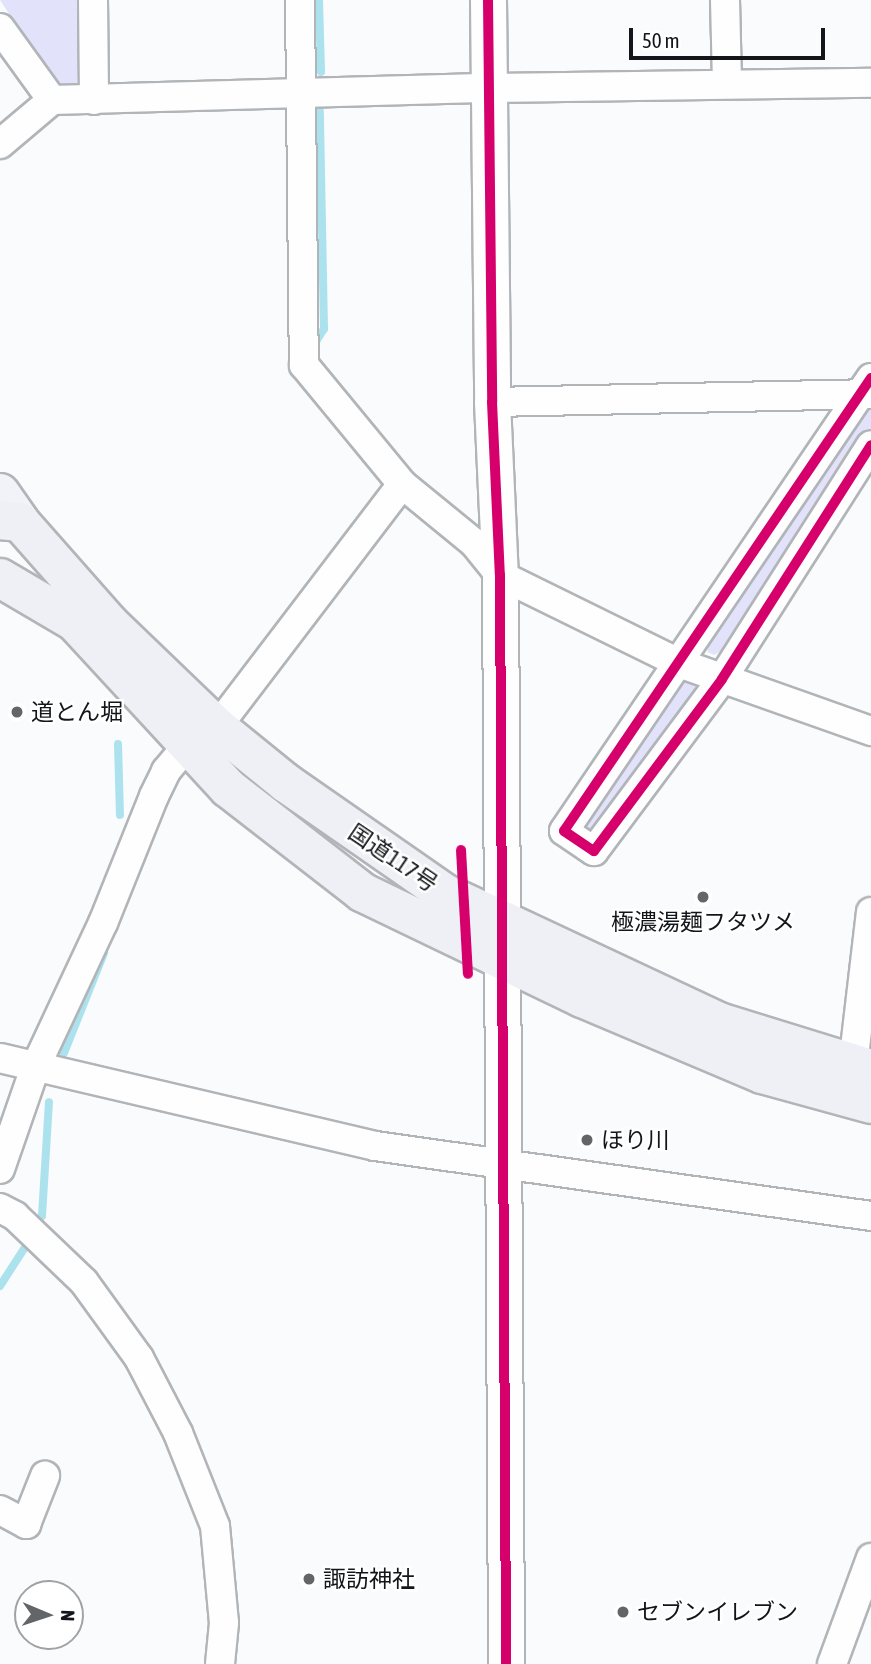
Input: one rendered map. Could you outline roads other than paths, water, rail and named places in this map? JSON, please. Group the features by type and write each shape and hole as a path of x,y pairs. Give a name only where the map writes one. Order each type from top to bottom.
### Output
{"highway":[{"name":"国道117号","path":"7,512 110,624 202,737"},
{"path":"7,512 75,622"},
{"name":"国道117号","path":"0,578 75,622 202,737 446,894 502,941 762,1074 871,1104"},
{"name":"国道117号","path":"502,941 719,1022 862,1067"}],"street":[{"path":"93,0 94,100"},
{"path":"300,0 304,365 402,484 474,543 500,575 679,663 871,732"},
{"path":"488,0 492,402 500,575 506,1664"},
{"path":"725,0 727,84"},
{"path":"0,29 52,100"},
{"path":"0,144 52,100 490,88 871,83"},
{"path":"492,402 867,388"},
{"path":"867,388 564,831 594,852 722,679 871,445"},
{"path":"0,1169 35,1068 103,923 166,771 202,737 402,484"},
{"path":"862,1067 871,912"},
{"path":"0,1058 375,1146 871,1216"},
{"path":"0,1208 15,1216 84,1282 139,1358 178,1433 215,1526 225,1623 220,1664"},
{"path":"0,1510 26,1524 45,1476"},
{"path":"832,1664 871,1558"}],"waterway":[{"path":"319,0 321,72"},
{"path":"317,340 324,329 320,111"},
{"path":"118,744 120,815"},
{"path":"64,1053 104,953"},
{"path":"42,1216 49,1102"},
{"path":"0,1286 29,1241"}],"place":[{"name":"道とん堀","path":"17,712"},
{"name":"極濃湯麺フタツメ","path":"703,897"},
{"name":"ほり川","path":"587,1140"},
{"name":"諏訪神社","path":"309,1579"},
{"name":"セブンイレブン","path":"623,1612"}]}
